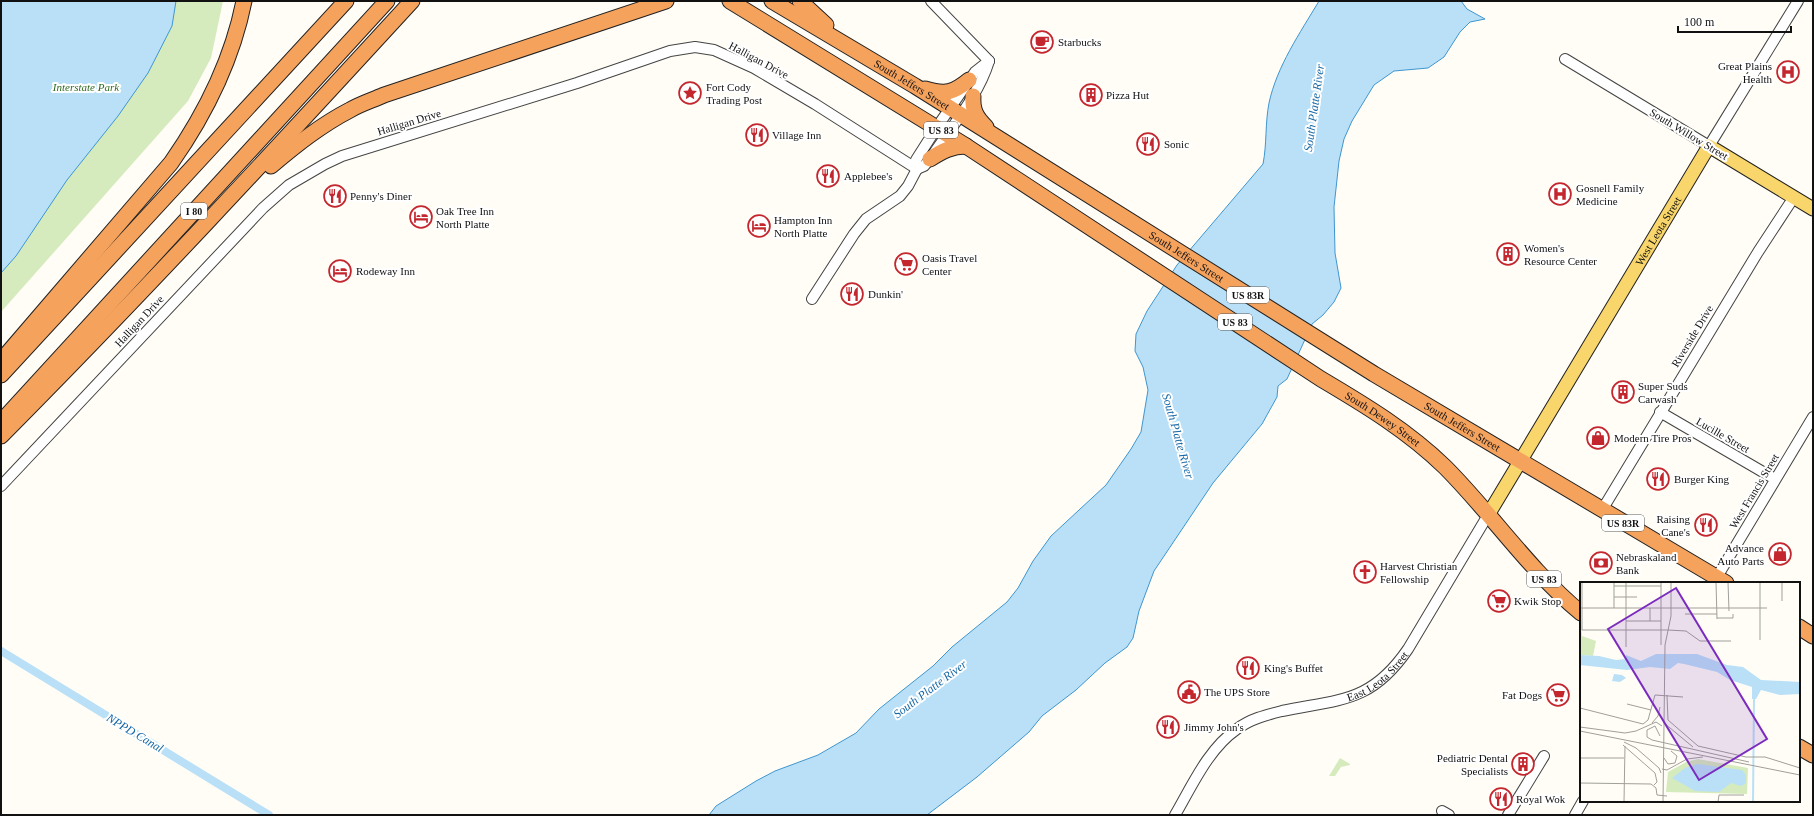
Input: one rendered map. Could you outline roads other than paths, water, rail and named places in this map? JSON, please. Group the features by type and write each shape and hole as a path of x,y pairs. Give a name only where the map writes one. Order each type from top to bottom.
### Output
{"highway":[{"path":"1,361 171,162 187,140 202,116 223,73 232,49 244,1"},
{"name":"I 80","path":"1,375 346,1"},
{"name":"I 80","path":"1,422 387,1"},
{"path":"1,436 89,347 219,211 412,1"},
{"path":"219,211 299,142 350,110 384,95 666,1"},
{"name":"South Jeffers Street","path":"725,1 736,4 942,130 1149,266"},
{"name":"South Jeffers Street","path":"772,1 915,86 1332,348 1719,581"},
{"path":"800,1 857,52"},
{"path":"915,86 933,91 950,92 957,90 969,80"},
{"path":"973,96 973,109 976,116 996,138"},
{"path":"930,159 941,151 966,146"},
{"name":"South Dewey Street","path":"1149,266 1322,379 1376,412 1413,439 1456,478 1540,576 1580,612"},
{"path":"1800,629 1813,636"},
{"path":"1800,748 1813,755"}],"main road":[{"name":"South Willow Street","path":"1709,146 1813,209"},
{"name":"West Leota Street","path":"1521,462 1709,146"},
{"name":"East Leota Street","path":"1488,515 1521,462"}],"street":[{"path":"931,1 989,61"},
{"name":"West Leota Street","path":"1709,146 1798,1"},
{"name":"Halligan Drive","path":"1,486 263,208 289,185 325,164 380,143 577,83 670,51 695,47 714,50 754,68 815,104 917,169"},
{"name":"South Willow Street","path":"1565,59 1709,146"},
{"path":"812,299 854,234 866,219 900,196 908,186 917,169 916,160 942,130 955,112 969,80 975,72 989,61"},
{"path":"955,112 973,96 984,78 989,61"},
{"path":"917,169 924,166 930,159 942,130"},
{"name":"Riverside Drive","path":"1602,510 1758,252 1794,197"},
{"name":"Lucille Street","path":"1660,412 1775,479"},
{"name":"West Francis Street","path":"1719,581 1775,479 1813,417"},
{"name":"East Leota Street","path":"1175,815 1213,753 1222,742 1238,728 1268,714 1336,702 1354,696 1376,684 1393,668 1419,631 1488,515"},
{"path":"1508,815 1544,756"},
{"path":"1575,815 1582,802"}],"water":[{"name":"Interstate Park","path":"1,1 176,1 172,26 148,73 118,116 67,180 16,256 1,273"},
{"name":"South Platte River","path":"1319,1 1461,1 1467,9 1485,19 1470,22 1460,32 1444,57 1428,68 1394,71 1374,85 1352,121 1344,139 1339,161 1334,207 1335,253 1341,288 1334,302 1323,315 1312,324 1287,379 1278,386 1277,397 1262,424 1213,483 1154,571 1139,611 1133,638 1127,647 1105,663 1076,690 1042,716 1029,732 977,777 927,815 709,815 716,806 756,781 775,771 818,755 856,733 879,709 933,666 952,647 1007,602 1018,588 1033,561 1051,536 1106,485 1141,432 1148,390 1143,367 1135,351 1136,334 1147,311 1177,265 1263,164 1269,103 1273,89 1283,63"}],"waterway":[{"name":"NPPD Canal","path":"1,651 269,815"}],"place":[{"name":"Starbucks","path":"1042,42"},
{"name":"Great Plains Health","path":"1788,72"},
{"name":"Fort Cody Trading Post","path":"690,93"},
{"name":"Pizza Hut","path":"1091,95"},
{"name":"Village Inn","path":"757,135"},
{"name":"Sonic","path":"1148,144"},
{"name":"Applebee's","path":"828,176"},
{"name":"Gosnell Family Medicine","path":"1560,194"},
{"name":"Penny's Diner","path":"335,196"},
{"name":"Oak Tree Inn North Platte","path":"421,217"},
{"name":"Hampton Inn North Platte","path":"759,226"},
{"name":"Women's Resource Center","path":"1508,254"},
{"name":"Oasis Travel Center","path":"906,264"},
{"name":"Rodeway Inn","path":"340,271"},
{"name":"Dunkin'","path":"852,294"},
{"name":"Super Suds Carwash","path":"1623,392"},
{"name":"Modern Tire Pros","path":"1598,438"},
{"name":"Burger King","path":"1658,479"},
{"name":"Raising Cane's","path":"1706,525"},
{"name":"Advance Auto Parts","path":"1780,554"},
{"name":"Nebraskaland Bank","path":"1601,563"},
{"name":"Harvest Christian Fellowship","path":"1365,572"},
{"name":"Kwik Stop","path":"1499,601"},
{"name":"King's Buffet","path":"1248,668"},
{"name":"The UPS Store","path":"1189,692"},
{"name":"Fat Dogs","path":"1558,695"},
{"name":"Jimmy John's","path":"1168,727"},
{"name":"Pediatric Dental Specialists","path":"1523,764"},
{"name":"Royal Wok","path":"1501,799"}]}
